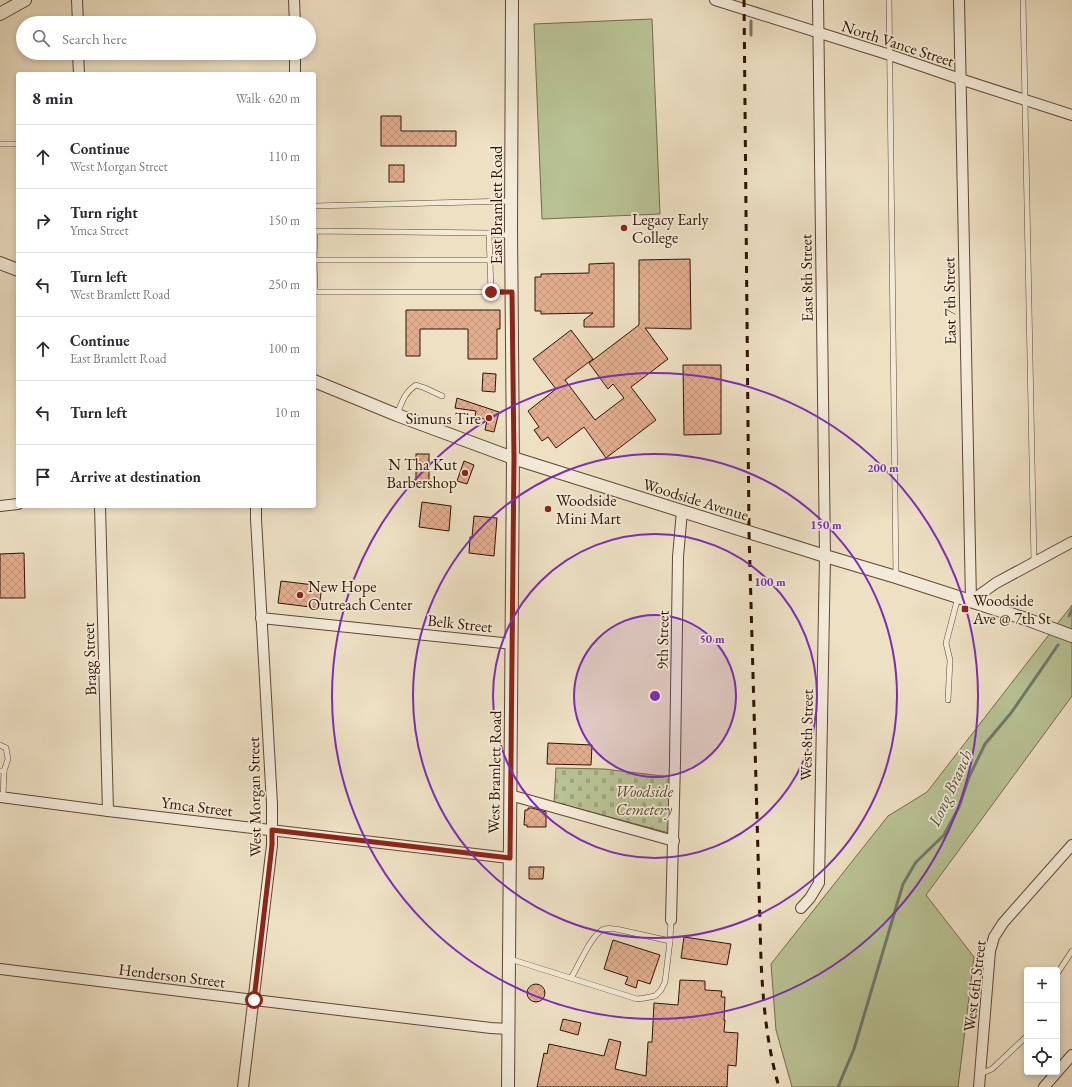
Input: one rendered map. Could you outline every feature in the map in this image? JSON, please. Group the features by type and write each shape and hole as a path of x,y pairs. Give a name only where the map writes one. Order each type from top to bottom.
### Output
{"street":[{"path":"0,14 25,0"},
{"path":"77,0 78,16"},
{"path":"294,0 294,16"},
{"name":"East Bramlett Road","path":"512,0 511,235 514,458"},
{"name":"North Vance Street","path":"715,0 890,55 1072,115"},
{"name":"East 8th Street","path":"818,0 824,556"},
{"name":"East 7th Street","path":"959,0 970,601"},
{"path":"78,60 78,72"},
{"path":"295,60 295,72"},
{"path":"0,263 16,269"},
{"name":"Woodside Avenue","path":"316,382 397,415 514,458 824,556 896,576 1026,619 1072,636"},
{"name":"West Bramlett Road","path":"508,1087 514,458"},
{"path":"0,506 16,504"},
{"name":"Bragg Street","path":"100,508 108,810"},
{"name":"West Morgan Street","path":"243,1087 272,845 272,804 256,508"},
{"name":"9th Street","path":"671,920 674,841 678,557 682,511"},
{"path":"970,601 996,582 1072,542"},
{"name":"West 8th Street","path":"801,908 810,898 819,883 824,556"},
{"name":"Belk Street","path":"261,618 512,644"},
{"path":"510,795 674,841"},
{"name":"Ymca Street","path":"1,797 510,858"},
{"name":"West 6th Street","path":"979,1087 990,951 994,937 1003,923 1072,845"},
{"name":"Henderson Street","path":"0,969 508,1029"},
{"path":"1044,1087 1072,1056"}],"lane":[{"path":"890,0 896,576"},
{"path":"1023,0 1034,563"},
{"path":"0,144 16,144"},
{"path":"316,206 511,201"},
{"path":"316,231 488,233 497,236 511,235"},
{"path":"488,233 491,292"},
{"path":"316,260 490,260"},
{"path":"316,292 512,292"},
{"path":"397,415 409,390 416,385 442,396"},
{"path":"948,700 950,660 946,643 958,597"},
{"path":"0,745 6,748 8,758 2,771 1,797"},
{"path":"509,959 637,999 654,996 661,990 665,982 671,920"},
{"path":"571,978 593,939 603,929 616,929 670,941"},
{"path":"1060,969 1072,951"},
{"path":"980,1075 992,1069 1024,1039"}],"green space":[{"path":"652,19 660,214 542,219 534,24"},
{"path":"1072,605 1072,696 926,895 974,957 958,1087 792,1087 776,1030 771,964 888,816 927,792"},
{"name":"Woodside Cemetery","path":"556,768 604,769 671,777 669,833 554,802"}],"building":[{"path":"381,116 401,116 401,131 456,131 456,146 381,146"},
{"path":"389,165 404,165 404,182 389,182"},
{"path":"690,259 691,329 645,328 668,359 631,387 656,420 606,458 584,427 556,448 548,437 542,441 534,430 539,427 528,411 556,389 533,359 571,330 593,359 565,380 595,420 624,398 613,384 608,389 589,363 639,325 639,260"},
{"path":"614,263 614,327 584,327 584,320 593,313 541,314 541,311 535,311 535,277 541,277 541,274 589,273 589,264"},
{"path":"406,310 500,310 500,329 497,329 497,359 468,359 468,329 420,329 420,356 406,356"},
{"path":"683,365 721,365 721,434 684,435"},
{"path":"483,373 496,374 495,392 482,391"},
{"name":"Simuns Tire","path":"457,398 499,412 494,432 485,430 487,420 475,416 476,411 455,408"},
{"path":"416,454 429,454 429,484 416,484"},
{"name":"N Tha Kut Barbershop","path":"464,461 474,465 467,484 457,481"},
{"path":"422,502 451,506 449,531 419,527"},
{"path":"474,516 497,518 494,556 469,553"},
{"path":"24,553 25,598 0,598 0,554"},
{"name":"New Hope Outreach Center","path":"281,581 322,586 319,608 278,603"},
{"path":"548,743 592,745 591,765 547,764"},
{"path":"528,808 546,812 546,827 527,827 527,825 524,825 525,810 528,810"},
{"path":"529,867 544,867 543,879 529,879"},
{"path":"684,937 731,944 727,965 681,958"},
{"path":"613,940 660,955 650,984 638,980 636,988 625,984 628,977 604,969"},
{"path":"680,980 705,981 705,990 722,991 721,997 725,997 724,1032 738,1033 736,1066 728,1065 727,1087 537,1087 544,1053 547,1054 549,1044 604,1056 609,1039 621,1042 615,1069 646,1076 648,1042 652,1042 654,1003 678,1005"},
{"path":"536,984 542,987 545,993 542,999 536,1002 530,999 527,993 530,987"},
{"path":"563,1019 581,1023 578,1035 560,1030"}],"waterway":[{"path":"751,21 751,35"},
{"name":"Long Branch","path":"1069,616 1072,609"},
{"name":"Long Branch","path":"838,1087 854,1049 903,884 916,862 944,835 959,807 969,777 985,744 1011,713 1058,645"}],"railway":[{"path":"744,0 749,532 761,960 766,1024 771,1056 779,1087"}],"place":[{"name":"Legacy Early College","path":"624,228"},
{"name":"Simuns Tire","path":"489,418"},
{"name":"N Tha Kut Barbershop","path":"465,473"},
{"name":"Woodside Mini Mart","path":"548,509"},
{"name":"New Hope Outreach Center","path":"300,595"},
{"name":"Woodside Ave @ 7th St","path":"965,609"}],"route":[{"path":"254,1000 272,845 272,830 510,858 514,458 512,292 491,292"}]}
